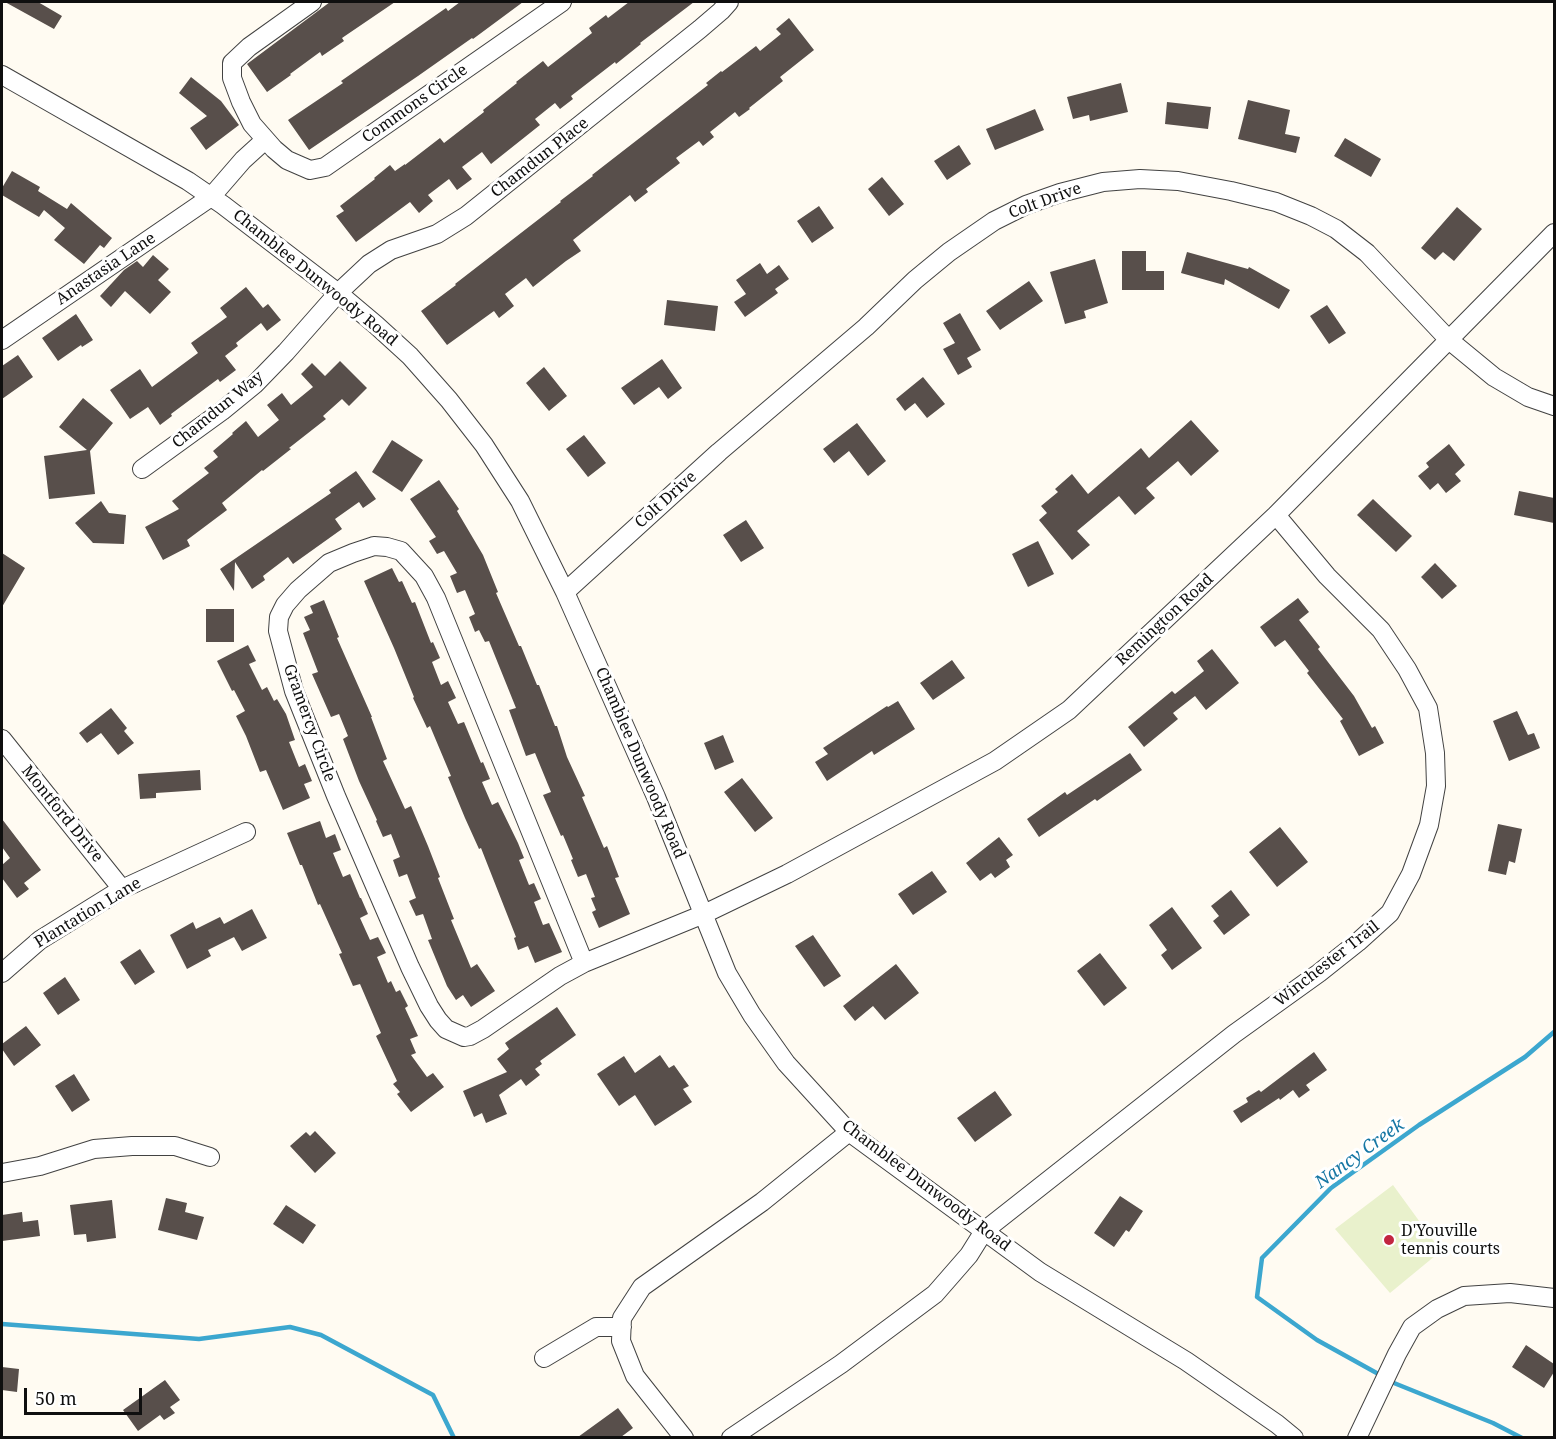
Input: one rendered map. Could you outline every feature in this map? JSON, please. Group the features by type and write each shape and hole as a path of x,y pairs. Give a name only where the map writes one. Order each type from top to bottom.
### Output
{"street":[{"name":"Commons Circle","path":"312,2 249,47 232,63 232,78 252,124 265,140 287,160 310,170 325,167 562,2"},
{"name":"Chamdun Place","path":"338,293 369,264 391,250 437,234 466,216 700,29 729,2"},
{"name":"Chamblee Dunwoody Road","path":"2,75 188,181 338,293 411,356 484,444 520,501 565,592 656,797 727,973 752,1015 786,1063 849,1132 1040,1272 1186,1361 1294,1437"},
{"path":"211,197 243,160 265,140"},
{"name":"Colt Drive","path":"565,592 719,452 866,327 915,280 949,252 994,221 1026,205 1103,182 1140,179 1178,181 1276,202 1311,216 1336,229 1367,253 1449,340 1494,377 1528,397 1554,406"},
{"name":"Anastasia Lane","path":"2,340 211,197"},
{"name":"Remington Road","path":"704,914 787,874 994,760 1069,710 1276,515 1554,233"},
{"name":"Chamdun Way","path":"142,469 255,384 338,293"},
{"name":"Winchester Trail","path":"731,1437 841,1364 935,1294 969,1255 984,1231 1234,1034 1319,973 1390,913 1411,874 1429,825 1436,786 1435,753 1428,708 1407,669 1381,630 1327,576 1276,515"},
{"name":"Gramercy Circle","path":"584,963 436,598 424,576 401,551 388,541 329,563 274,616 294,690 336,796 429,1006 455,1040 483,1029 560,976 584,963 704,914"},
{"name":"Montford Drive","path":"2,739 122,889"},
{"name":"Plantation Lane","path":"2,973 40,940 122,889 246,832"},
{"path":"684,1437 635,1376 621,1341 622,1318 642,1287 762,1202 849,1132"},
{"path":"2,1173 40,1166 94,1149 132,1146 175,1146 210,1157"},
{"path":"1358,1437 1397,1354 1413,1327 1437,1310 1464,1296 1510,1293 1554,1298"},
{"path":"544,1358 596,1327 622,1327"}],"green space":[{"name":"D'Youville tennis courts","path":"1393,1185 1441,1251 1390,1293 1335,1229"}],"building":[{"path":"5,2 38,2 62,16 54,29"},
{"path":"330,2 395,2 342,38 344,41 322,56 320,52 267,92 247,64"},
{"path":"460,2 523,2 473,39 309,150 288,120 446,8 448,11"},
{"path":"629,2 694,2 616,64 615,62 571,96 573,99 560,109 555,103 535,119 540,125 491,164 482,152 462,167 472,179 457,190 449,179 428,195 433,201 419,213 410,202 356,242 336,216 344,211 340,206 390,165 395,171 440,138 444,143 543,61 548,67 592,33 589,28 606,15 608,18"},
{"path":"789,18 814,50 780,77 783,81 739,117 735,112 710,132 714,137 703,146 699,141 676,158 680,163 646,189 648,192 635,202 630,195 573,240 581,251 533,287 526,278 505,294 514,306 499,318 494,311 447,345 421,311 708,85 706,83 721,71 756,46 760,51 781,34 776,29"},
{"path":"191,77 221,101 239,125 206,150 190,128 207,116 179,93"},
{"path":"1121,83 1128,112 1090,121 1089,115 1073,119 1067,97"},
{"path":"1248,100 1290,110 1285,134 1300,137 1296,153 1238,139"},
{"path":"1167,102 1211,107 1208,129 1165,124"},
{"path":"1035,109 1044,130 995,150 986,129"},
{"path":"1345,138 1381,159 1371,177 1334,156"},
{"path":"959,145 971,164 947,180 934,161"},
{"path":"12,171 40,187 38,191 67,209 71,203 112,238 104,248 100,245 84,264 54,240 65,228 44,210 39,217 2,195 2,188"},
{"path":"882,177 904,204 889,216 868,189"},
{"path":"819,206 834,228 812,243 797,221"},
{"path":"1457,207 1482,229 1454,261 1443,252 1435,260 1421,248"},
{"path":"1122,251 1146,251 1146,271 1164,271 1164,290 1122,290"},
{"path":"1187,252 1248,269 1249,267 1290,290 1279,309 1225,279 1224,285 1181,273"},
{"path":"153,255 169,269 158,280 171,292 150,314 125,291 111,307 100,296 124,270 137,261 143,267"},
{"path":"1095,259 1108,303 1084,311 1086,318 1065,324 1050,272"},
{"path":"760,263 767,274 779,265 789,279 775,289 778,293 745,317 734,302 746,294 736,280"},
{"path":"1029,281 1043,301 1000,330 986,311"},
{"path":"246,287 263,308 268,304 281,320 267,331 261,323 236,343 238,346 225,356 236,370 220,382 218,379 160,425 148,407 130,419 110,390 140,369 152,387 198,353 191,343 227,317 220,308"},
{"path":"667,300 718,306 715,331 664,325"},
{"path":"1327,305 1346,333 1329,344 1310,316"},
{"path":"960,313 981,350 967,358 972,367 958,375 943,349 955,343 943,323"},
{"path":"76,314 93,340 82,347 81,345 58,361 42,338"},
{"path":"18,355 33,377 2,399 2,366"},
{"path":"662,359 682,388 668,399 659,387 634,405 621,388"},
{"path":"340,361 367,388 349,406 342,399 323,416 326,419 222,503 227,510 187,540 190,546 163,560 145,527 179,509 172,501 209,473 204,468 218,457 213,451 246,421 258,437 279,420 267,405 282,393 291,405 313,387 301,374 312,363 325,376"},
{"path":"544,367 567,396 549,411 526,383"},
{"path":"923,377 945,404 927,418 915,403 905,411 896,399"},
{"path":"83,398 113,423 90,451 95,494 49,499 44,456 87,450 59,427"},
{"path":"1191,420 1219,451 1191,476 1178,461 1146,488 1155,498 1135,515 1119,496 1077,531 1090,545 1072,560 1039,520 1047,513 1041,506 1058,492 1055,489 1072,474 1088,494 1141,448 1149,458"},
{"path":"857,423 886,461 868,476 849,451 834,463 823,449"},
{"path":"584,435 606,463 588,477 566,449"},
{"path":"392,440 423,460 402,492 372,472"},
{"path":"1449,444 1465,465 1455,474 1461,481 1446,493 1438,483 1430,490 1418,476 1429,467 1426,463"},
{"path":"356,471 376,499 363,508 359,502 335,519 342,529 293,564 288,557 263,576 265,580 252,589 235,562 234,591 220,569 331,493 329,490"},
{"path":"439,480 459,509 457,511 483,555 498,592 496,593 537,685 539,685 555,726 557,726 567,757 585,796 582,797 604,848 607,846 619,877 615,878 630,914 599,928 592,912 596,910 591,898 595,897 586,874 578,877 563,835 561,836 543,795 551,792 535,753 526,756 509,710 516,708 489,641 485,642 479,630 475,632 469,617 475,614 465,590 457,593 450,576 457,573 444,551 437,554 429,541 436,537 410,499"},
{"path":"1519,491 1554,498 1554,523 1514,515"},
{"path":"1373,499 1412,536 1396,552 1357,515"},
{"path":"101,501 109,513 126,515 124,544 93,543 75,523"},
{"path":"746,520 764,548 741,562 723,535"},
{"path":"1038,541 1054,574 1028,587 1012,554"},
{"path":"2,553 25,568 2,607"},
{"path":"1435,563 1457,586 1442,599 1421,577"},
{"path":"392,568 399,582 402,581 412,603 415,602 431,643 433,642 440,658 432,662 441,685 448,681 456,698 448,702 458,724 464,722 481,763 483,762 490,779 482,782 492,805 498,802 518,843 524,858 519,860 529,885 534,883 541,899 534,902 543,925 549,923 562,952 535,963 528,946 518,950 514,938 516,937 481,848 479,849 448,777 451,776 430,726 427,728 413,698 364,581"},
{"path":"1298,598 1309,612 1299,620 1354,696 1372,728 1375,726 1384,743 1359,756 1340,721 1343,719 1307,673 1309,671 1285,640 1275,647 1260,627"},
{"path":"324,600 339,637 337,638 372,717 387,759 383,761 405,809 411,806 428,846 454,919 451,920 471,968 477,964 495,991 471,1007 463,995 456,1000 447,986 428,940 432,939 423,914 416,916 409,901 416,898 407,874 399,877 393,860 400,857 391,834 383,837 343,739 348,736 339,714 331,717 312,674 318,672 303,633 310,630 304,617 313,613 310,606"},
{"path":"206,609 234,609 234,642 206,642"},
{"path":"248,645 256,661 249,664 262,690 267,687 274,701 277,699 286,714 295,740 289,742 299,767 305,764 312,781 304,784 310,798 283,810 266,770 260,772 236,716 245,711 217,661"},
{"path":"1212,649 1239,683 1206,710 1195,696 1173,713 1178,719 1144,747 1128,727 1172,691 1175,694 1204,671 1197,661"},
{"path":"952,660 965,678 933,700 920,683"},
{"path":"898,701 915,729 874,755 872,751 827,781 815,762 828,754 823,748"},
{"path":"111,708 127,728 124,731 134,743 118,755 101,733 87,743 79,733"},
{"path":"1517,711 1528,735 1534,733 1540,748 1509,761 1493,721"},
{"path":"723,735 734,762 715,770 704,743"},
{"path":"1130,753 1142,770 1039,837 1027,819 1065,792 1067,795"},
{"path":"200,770 201,790 156,793 156,798 140,799 138,774"},
{"path":"742,778 773,818 755,832 724,792"},
{"path":"2,819 41,870 24,883 29,889 17,898 2,878 2,865 10,858 2,847"},
{"path":"320,821 326,838 335,834 341,850 333,853 343,877 350,874 368,914 360,918 370,940 378,937 386,953 377,957 388,983 391,981 396,992 400,990 408,1006 405,1008 418,1036 410,1039 416,1053 411,1055 427,1077 433,1073 444,1087 411,1112 397,1094 400,1092 393,1084 397,1081 376,1036 381,1033 360,984 353,986 339,954 342,953 320,904 318,905 287,833"},
{"path":"1498,824 1522,829 1515,863 1509,861 1506,875 1488,871"},
{"path":"1280,827 1308,862 1277,887 1249,852"},
{"path":"999,837 1013,855 1006,860 1010,867 995,878 991,873 980,881 966,863"},
{"path":"932,871 947,892 913,915 898,894"},
{"path":"1231,890 1250,915 1224,935 1213,921 1219,916 1211,906"},
{"path":"1172,907 1202,948 1172,970 1161,955 1167,950 1149,925"},
{"path":"252,909 267,938 242,951 234,937 208,950 211,956 187,969 170,935 193,922 196,929 220,917 224,924"},
{"path":"813,935 841,976 824,987 795,946"},
{"path":"140,949 155,972 135,985 120,962"},
{"path":"1100,953 1127,988 1104,1006 1077,971"},
{"path":"896,964 919,993 885,1020 873,1006 855,1021 843,1006"},
{"path":"65,977 80,1000 58,1015 43,993"},
{"path":"557,1007 576,1035 540,1061 542,1064 535,1069 540,1075 526,1086 521,1079 499,1095 507,1114 486,1123 482,1113 474,1117 463,1091 507,1072 497,1059 509,1049 505,1043"},
{"path":"26,1026 41,1045 14,1066 2,1049 2,1044"},
{"path":"1314,1052 1327,1070 1306,1085 1310,1090 1299,1098 1293,1090 1241,1123 1233,1111 1248,1102 1246,1098 1259,1090 1261,1092"},
{"path":"660,1055 669,1068 674,1065 689,1086 683,1089 692,1102 655,1126 635,1095 619,1106 597,1074 624,1056 635,1073"},
{"path":"74,1074 90,1100 72,1112 55,1086"},
{"path":"995,1091 1012,1115 975,1142 957,1118"},
{"path":"315,1131 336,1153 315,1173 290,1146 306,1132 310,1136"},
{"path":"1120,1196 1143,1211 1129,1232 1126,1230 1114,1247 1094,1233"},
{"path":"166,1198 187,1203 185,1212 204,1217 197,1240 158,1230"},
{"path":"112,1200 116,1238 87,1242 86,1234 74,1235 70,1205"},
{"path":"286,1205 316,1225 303,1244 273,1224"},
{"path":"22,1212 23,1222 38,1220 40,1236 2,1241 2,1215"},
{"path":"1526,1345 1554,1364 1554,1372 1544,1388 1512,1367"},
{"path":"2,1367 19,1369 17,1392 2,1390"},
{"path":"165,1380 180,1400 170,1407 175,1413 164,1420 160,1415 138,1431 123,1410"},
{"path":"618,1408 633,1428 621,1437 578,1437"}],"waterway":[{"name":"Nancy Creek","path":"1382,1376 1317,1340 1257,1297 1262,1258 1331,1188 1419,1125 1525,1057 1554,1032"},
{"path":"2,1324 199,1339 290,1327 321,1335 433,1395 454,1438"},
{"name":"Nancy Creek","path":"1389,1381 1493,1423 1522,1438"}],"place":[{"name":"D'Youville tennis courts","path":"1389,1240"}]}
